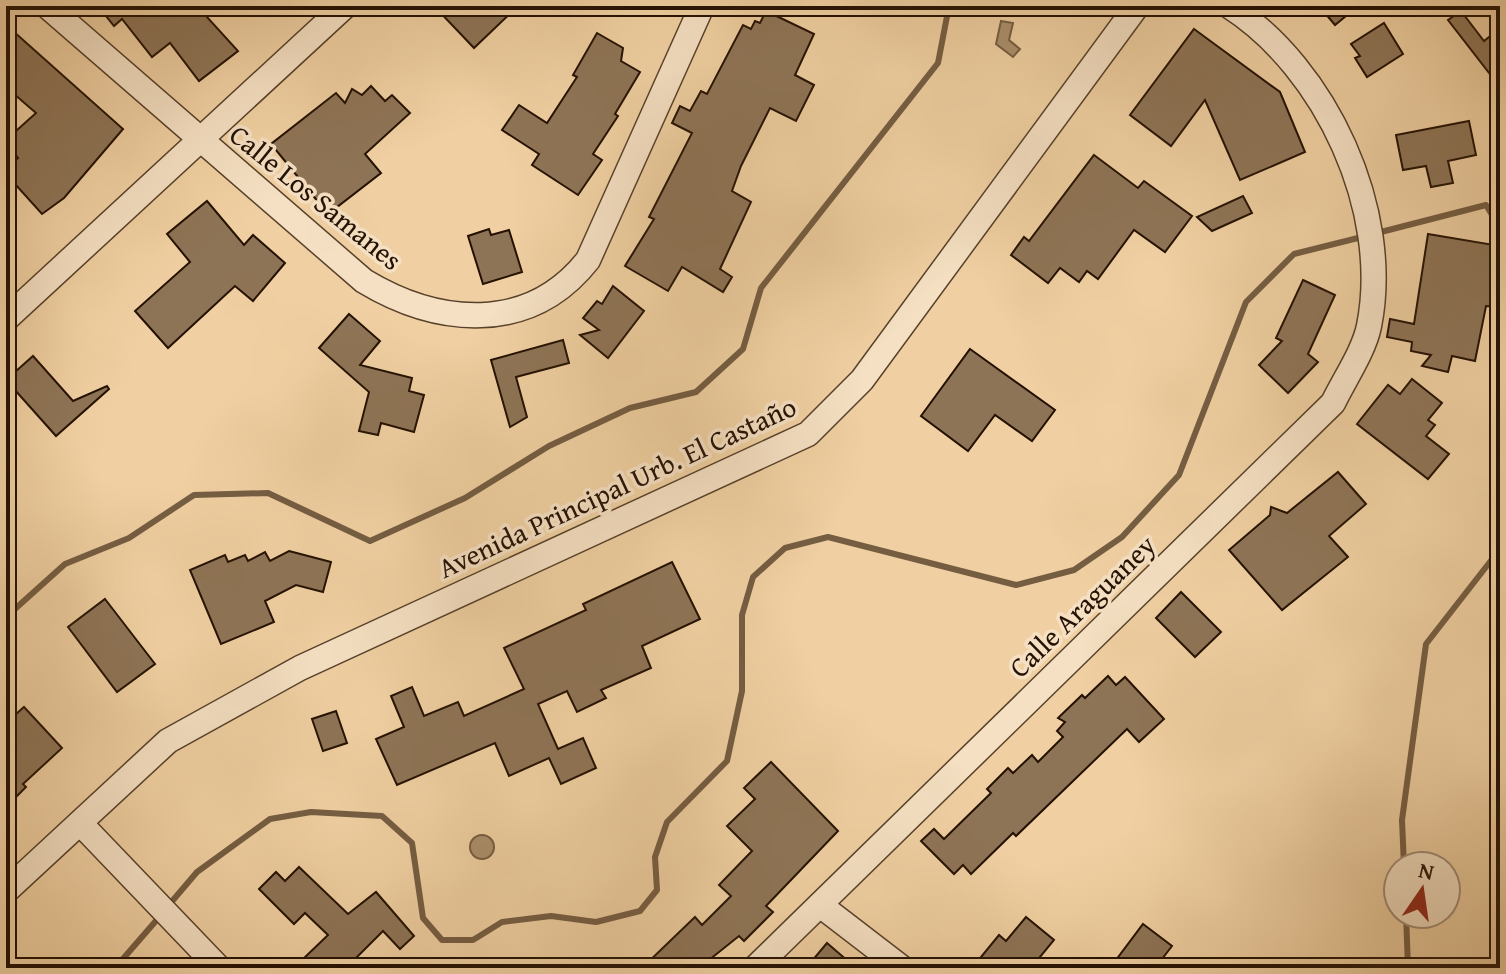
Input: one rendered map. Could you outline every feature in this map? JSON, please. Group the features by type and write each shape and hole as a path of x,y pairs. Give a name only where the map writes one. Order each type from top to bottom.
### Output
{"street":[{"name":"Calle Los Samanes","path":"47,6 364,281 386,294 441,314 479,316 501,313 558,289 588,260 702,6"},
{"path":"6,319 198,138 345,6"},
{"name":"Avenida Principal Urb. El Castaño","path":"6,891 168,741 300,668 808,434 862,380 1137,6"},
{"name":"Calle Araguaney","path":"755,968 1333,403 1369,327 1373,246 1349,156 1316,89 1247,17 1229,6"},
{"path":"80,823 219,968"},
{"path":"820,905 902,968"}],"shaded area":[{"path":"1001,21 1013,23 1009,40 1020,49 1013,57 996,44"},
{"path":"482,835 491,838 494,847 491,856 482,859 473,856 470,847 473,838"}],"building":[{"path":"98,6 197,6 238,51 199,81 170,43 152,57 122,19 114,26"},
{"path":"434,6 518,6 474,48"},
{"path":"1319,6 1358,6 1335,25"},
{"path":"766,11 814,34 795,75 814,85 796,121 770,108 741,166 732,191 751,202 720,269 732,277 723,292 682,267 668,291 625,266 654,219 649,217 692,133 672,123 680,106 690,111 701,91 707,94 743,25 751,29 755,21 760,23"},
{"path":"1461,11 1484,41 1500,28 1500,87 1448,20"},
{"path":"1384,23 1403,54 1367,77 1355,58 1360,56 1351,44"},
{"path":"1194,29 1280,92 1305,152 1240,180 1205,100 1171,146 1130,115"},
{"path":"13,31 123,129 64,198 42,214 6,174 6,168 18,158 6,140 36,113 6,87 6,39"},
{"path":"597,33 623,48 621,61 640,72 615,114 618,116 593,154 602,160 578,195 532,165 539,154 502,130 519,105 547,123 577,77 573,75"},
{"path":"371,86 385,101 392,95 410,113 365,154 381,173 328,214 271,144 336,93 345,103 352,89 362,95"},
{"path":"1469,121 1476,155 1448,161 1453,183 1431,187 1426,166 1403,170 1396,135"},
{"path":"1094,155 1138,188 1144,181 1192,216 1165,252 1134,230 1098,279 1087,271 1079,282 1060,268 1048,283 1011,255 1024,237 1029,241"},
{"path":"1243,196 1252,213 1212,231 1197,217"},
{"path":"207,201 244,245 253,235 285,263 253,301 235,286 168,348 135,311 190,262 167,234"},
{"path":"489,229 491,235 509,230 522,272 483,284 468,236"},
{"path":"1428,234 1500,246 1496,307 1486,306 1475,361 1452,356 1448,372 1422,366 1431,355 1411,351 1412,342 1387,337 1390,319 1414,324"},
{"path":"1303,280 1335,295 1308,354 1318,362 1288,393 1259,365 1282,341 1276,338"},
{"path":"613,286 644,311 608,358 580,335 599,330 583,318 597,301 602,304"},
{"path":"349,314 380,341 360,365 412,378 409,391 424,395 414,432 381,423 378,435 359,431 369,392 319,348"},
{"path":"563,340 569,363 516,377 527,417 510,427 491,360"},
{"path":"970,349 1055,410 1032,441 995,415 968,451 921,416"},
{"path":"33,356 73,401 107,386 109,389 56,436 6,380"},
{"path":"1412,379 1442,403 1428,420 1435,425 1426,436 1449,454 1428,479 1357,424 1388,385 1400,394"},
{"path":"1338,472 1366,504 1329,536 1348,557 1282,610 1229,550 1270,515 1271,507 1287,513"},
{"path":"289,551 331,562 323,592 296,585 265,601 274,622 221,644 190,570 225,555 228,562 245,555 248,561 265,552 270,561"},
{"path":"672,562 700,619 642,646 651,668 601,690 606,698 577,712 567,691 538,704 558,749 583,738 596,768 561,784 549,758 509,776 495,743 397,785 376,739 404,727 391,696 412,687 424,716 458,702 464,716 524,689 504,648 586,610 583,604"},
{"path":"1181,592 1221,632 1195,657 1156,618"},
{"path":"105,599 155,664 117,692 68,627"},
{"path":"1108,676 1116,685 1125,677 1164,719 1139,742 1127,729 1016,836 1013,833 971,874 963,865 954,874 921,841 934,829 944,839 991,793 987,789 1008,768 1013,773 1032,755 1038,762 1063,737 1057,731 1065,722 1058,718"},
{"path":"24,707 62,748 23,784 26,787 6,807 6,723"},
{"path":"336,711 347,743 323,751 312,719"},
{"path":"771,762 838,831 766,906 773,912 744,941 739,936 699,968 642,968 695,917 702,925 731,896 719,885 752,851 727,826 755,799 744,788"},
{"path":"299,867 348,914 376,892 414,936 400,949 383,931 356,958 366,968 310,968 302,960 328,935 305,913 294,924 259,889 276,872 285,881"},
{"path":"1026,917 1054,940 1031,968 972,968 999,935 1006,941"},
{"path":"1143,924 1172,946 1155,968 1110,968"},
{"path":"827,943 856,968 806,968"}],"waterway":[{"path":"6,617 65,564 129,538 194,495 268,493 370,541 465,498 549,446 630,408 696,392 743,349 761,288 938,63 949,6"},
{"path":"1377,233 1486,205 1500,228"},
{"path":"168,906 197,872 270,819 311,812 382,816 412,843 423,918 442,940 473,940 502,922 551,916 596,922 640,911 657,890 655,857 667,822 727,761 742,691 742,615 753,577 785,548 828,537 1016,585 1074,570 1122,537 1179,475 1246,302 1294,254 1366,236"},
{"path":"1403,850 1402,820 1426,644 1500,549"},
{"path":"115,968 161,915"},
{"path":"1407,930 1408,968"}]}
